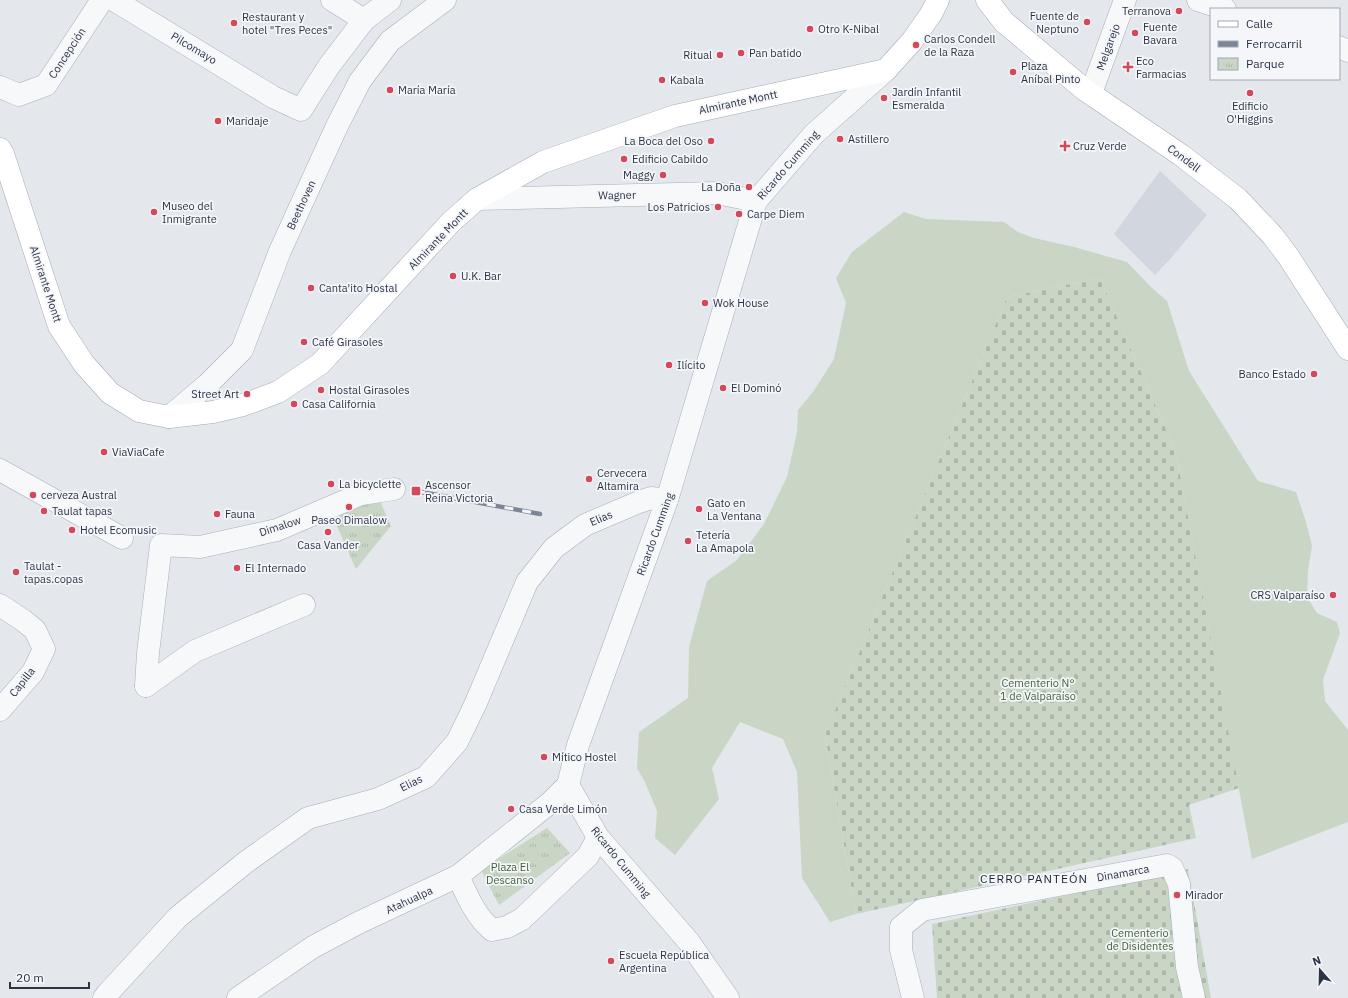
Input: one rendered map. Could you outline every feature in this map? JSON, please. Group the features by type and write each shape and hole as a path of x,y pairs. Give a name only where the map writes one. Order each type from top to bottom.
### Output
{"main road":[{"path":"886,70 912,41 931,14 938,0"},
{"name":"Condell","path":"987,0 1004,22 1091,93 1181,154 1238,199 1272,234 1348,348"},
{"name":"Almirante Montt","path":"0,149 59,326 84,364 110,393 139,411 169,418 212,412 243,405 278,392 320,364 451,222 478,199 543,162 675,116 886,70"}],"street":[{"name":"Concepción","path":"0,87 19,95 46,85 102,0"},
{"name":"Pilcomayo","path":"114,0 273,97 301,110 329,66 364,20"},
{"path":"332,0 364,20 390,0"},
{"name":"Beethoven","path":"169,418 242,350 280,251 337,126 360,81 390,41 445,0"},
{"name":"Melgarejo","path":"1091,93 1125,0"},
{"path":"1198,0 1222,8"},
{"name":"Ricardo Cumming","path":"728,998 689,942 598,837 568,785 578,746 667,500 756,201 814,134 886,70"},
{"name":"Wagner","path":"478,199 717,193 756,201"},
{"path":"0,470 122,538"},
{"name":"Dimalow","path":"304,605 194,651 146,686 148,653 162,545 200,547 276,530 362,494 394,489"},
{"name":"Elias","path":"104,998 178,917 246,862 308,818 378,799 426,777 457,742 475,705 527,582 554,548 585,525 639,502 651,498 667,500"},
{"name":"Capilla","path":"0,605 35,630 44,649 32,672 0,710"},
{"name":"Atahualpa","path":"238,998 313,947 358,922 458,876 551,802 568,785"},
{"path":"458,876 477,914 484,923 492,930 507,927 522,918 588,856 598,837"},
{"name":"Dinamarca","path":"913,998 900,950 902,927 922,910 1167,865 1172,868 1179,884 1187,967 1194,998"}],"shaded area":[{"path":"1160,171 1207,215 1155,275 1114,234"}],"green space":[{"path":"904,212 926,219 1004,222 1018,232 1034,238 1074,247 1127,262 1167,301 1189,371 1258,481 1296,492 1312,546 1308,570 1307,597 1317,613 1337,622 1340,633 1323,680 1325,701 1348,730 1348,822 1252,859 1176,453 1100,278 1007,297 825,735 856,914 830,922 802,878 797,772 783,739 740,722 712,768 719,799 675,855 655,838 657,811 645,782 637,768 639,732 688,698 689,647 707,581 737,560 764,524 787,477 797,432 798,410 813,392 834,359 846,303 836,278 852,252"},
{"name":"Cementerio N° 1 de Valparaíso","path":"1100,278 1176,453 1239,788 1189,805 1196,838 856,914 825,735 1007,297"},
{"path":"380,501 391,526 356,569 331,513"},
{"name":"Plaza El Descanso","path":"547,828 570,853 499,905 481,870"},
{"name":"Cementerio de Disidentes","path":"1188,869 1211,998 937,998 932,924"}],"railway":[{"path":"416,491 540,514"}],"place":[{"name":"Terranova","path":"1179,11"},
{"name":"Fuente de Neptuno","path":"1087,22"},
{"name":"Restaurant y hotel \"Tres Peces\"","path":"234,23"},
{"name":"Otro K-Nibal","path":"810,29"},
{"name":"Fuente Bavara","path":"1135,33"},
{"name":"Carlos Condell de la Raza","path":"916,45"},
{"name":"Pan batido","path":"741,53"},
{"name":"Ritual","path":"720,55"},
{"name":"Eco Farmacias","path":"1128,67"},
{"name":"Plaza Aníbal Pinto","path":"1013,72"},
{"name":"Kabala","path":"662,80"},
{"name":"María María","path":"390,90"},
{"name":"Edificio O'Higgins","path":"1250,93"},
{"name":"Jardín Infantil Esmeralda","path":"884,98"},
{"name":"Maridaje","path":"218,121"},
{"name":"Astillero","path":"840,139"},
{"name":"La Boca del Oso","path":"711,141"},
{"name":"Cruz Verde","path":"1065,146"},
{"name":"Edificio Cabildo","path":"624,159"},
{"name":"Maggy","path":"663,175"},
{"name":"La Doña","path":"749,187"},
{"name":"Los Patricios","path":"718,207"},
{"name":"Museo del Inmigrante","path":"154,212"},
{"name":"Carpe Diem","path":"739,214"},
{"name":"U.K. Bar","path":"453,276"},
{"name":"Canta'ito Hostal","path":"311,288"},
{"name":"Wok House","path":"705,303"},
{"name":"Café Girasoles","path":"304,342"},
{"name":"Ilícito","path":"669,365"},
{"name":"Banco Estado","path":"1314,374"},
{"name":"El Dominó","path":"723,388"},
{"name":"Hostal Girasoles","path":"321,390"},
{"name":"Street Art","path":"247,394"},
{"name":"Casa California","path":"294,404"},
{"name":"ViaViaCafe","path":"104,452"},
{"name":"Cervecera Altamira","path":"589,479"},
{"name":"La bicyclette","path":"331,484"},
{"name":"Ascensor Reina Victoria","path":"416,491"},
{"name":"cerveza Austral","path":"33,495"},
{"name":"Paseo Dimalow","path":"349,507"},
{"name":"Gato en La Ventana","path":"699,509"},
{"name":"Taulat tapas","path":"44,511"},
{"name":"Fauna","path":"217,514"},
{"name":"Hotel Ecomusic","path":"72,530"},
{"name":"Casa Vander","path":"328,532"},
{"name":"Tetería La Amapola","path":"688,541"},
{"name":"El Internado","path":"237,568"},
{"name":"Taulat - tapas.copas","path":"16,572"},
{"name":"CRS Valparaíso","path":"1333,595"},
{"name":"Mítico Hostel","path":"544,757"},
{"name":"Casa Verde Limón","path":"511,809"},
{"name":"Mirador","path":"1177,895"},
{"name":"Escuela República Argentina","path":"611,961"}],"district":[{"name":"CERRO PANTEÓN","path":"1034,878"}]}
